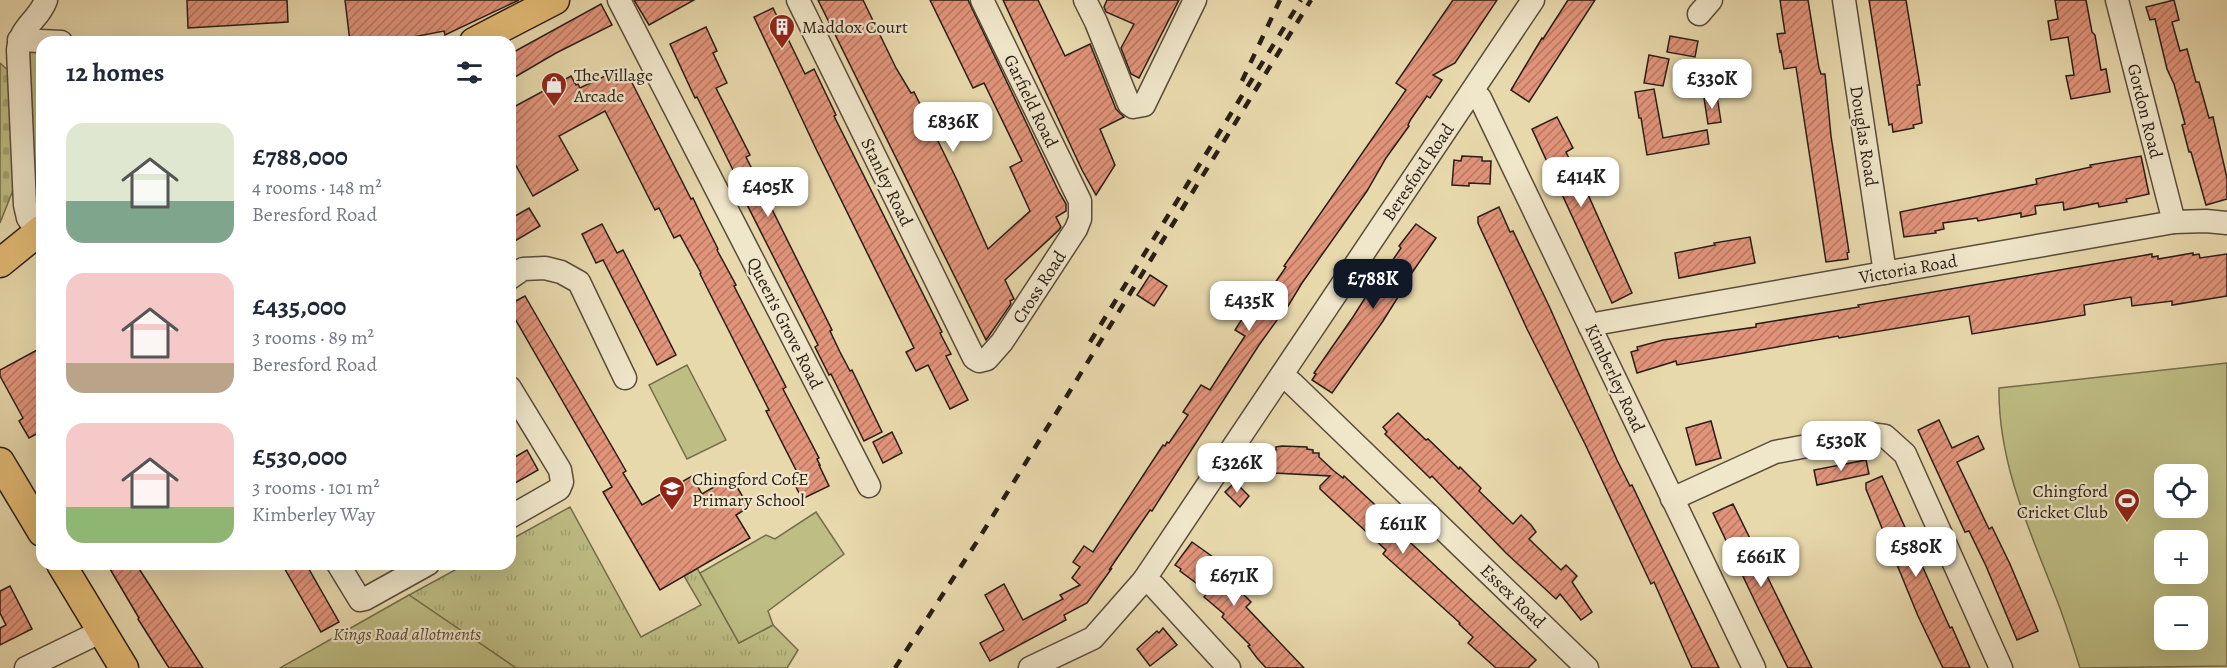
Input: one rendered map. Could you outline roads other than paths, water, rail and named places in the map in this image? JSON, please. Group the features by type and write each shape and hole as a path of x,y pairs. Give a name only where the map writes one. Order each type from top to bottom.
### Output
{"main road":[{"path":"486,36 555,0"},
{"path":"0,263 36,234"},
{"path":"0,462 36,522"},
{"path":"65,570 124,668"}],"street":[{"path":"36,227 28,218 25,205 19,40 46,0"},
{"name":"Queen's Grove Road","path":"619,0 869,486"},
{"name":"Stanley Road","path":"798,0 974,358 979,361"},
{"name":"Garfield Road","path":"982,0 1080,201"},
{"path":"1085,0 1129,104 1133,107 1144,105 1195,0"},
{"name":"Beresford Road","path":"1030,668 1093,638 1144,580 1533,0"},
{"name":"Douglas Road","path":"1844,0 1885,273"},
{"name":"Gordon Road","path":"2117,0 2174,222"},
{"path":"19,40 36,41"},
{"name":"Kimberley Road","path":"1472,92 1480,98 1754,668"},
{"name":"Cross Road","path":"979,361 987,359 1002,342 1076,229 1080,219 1080,201"},
{"name":"Victoria Road","path":"1590,327 1600,323 2174,222 2206,221 2227,224"},
{"path":"516,274 524,269 545,268 561,272 579,282 625,378"},
{"name":"Essex Road","path":"1282,375 1587,668"},
{"path":"516,398 560,470 562,482 559,489 516,514"},
{"path":"1672,499 1775,452 1870,435 1885,436 1905,454 2001,668"},
{"path":"342,570 360,600 366,599 417,570"},
{"path":"1144,580 1154,586 1229,668"},
{"path":"26,668 102,631"}],"railway":[{"path":"1242,81 1280,0"},
{"path":"1090,342 1301,0"},
{"path":"895,668 978,540 1311,0"}],"place":[{"name":"Maddox Court","path":"782,50"},
{"name":"The Village Arcade","path":"554,108"},
{"name":"Chingford CofE Primary School","path":"672,512"},
{"name":"Chingford Cricket Club","path":"2127,524"}],"park label":[{"name":"Kings Road allotments","path":"407,634"}]}
